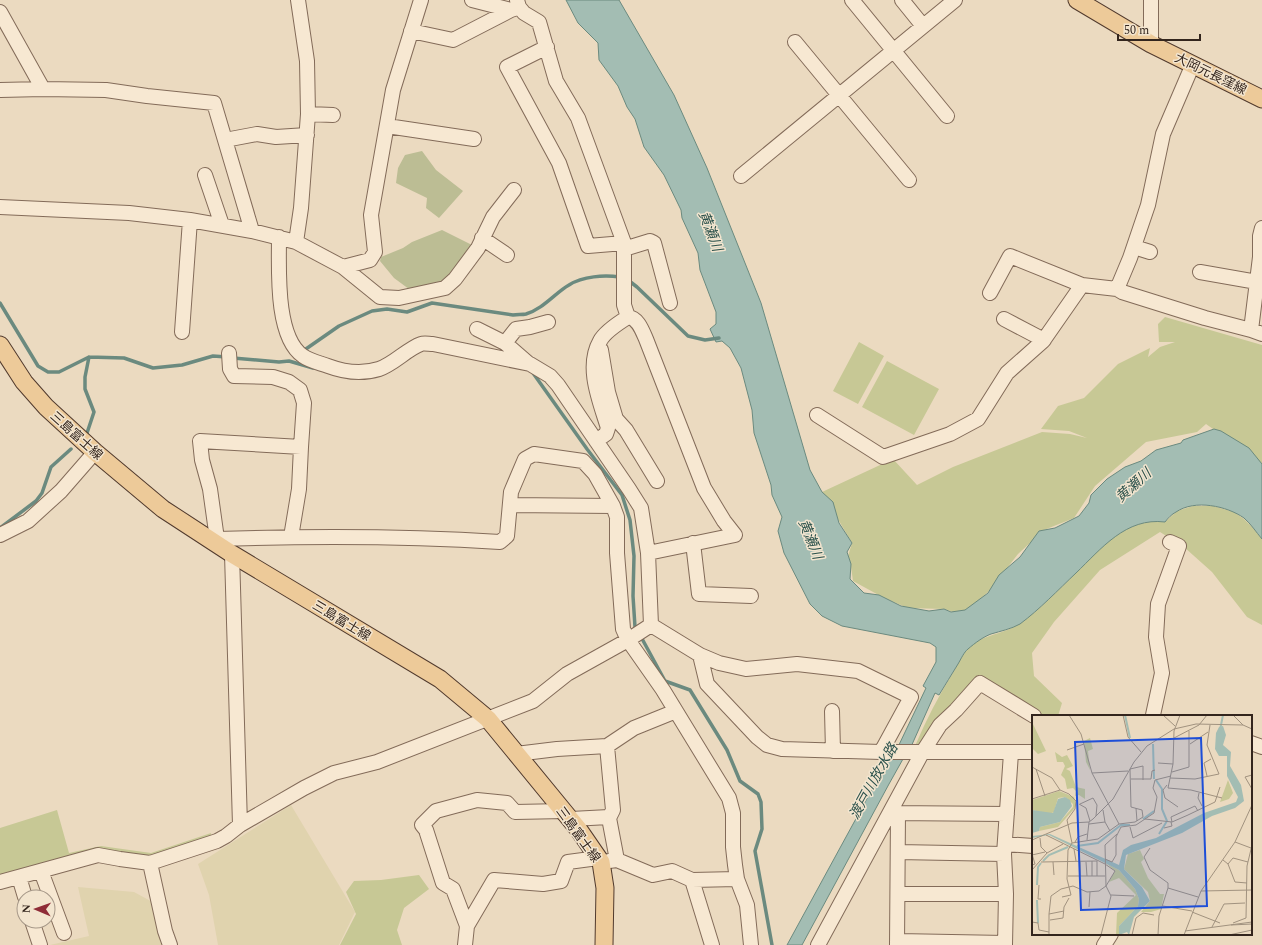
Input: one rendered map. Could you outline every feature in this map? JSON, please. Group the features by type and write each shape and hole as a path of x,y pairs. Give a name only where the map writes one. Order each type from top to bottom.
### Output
{"main road":[{"name":"大岡元長窪線","path":"1077,0 1151,44 1262,98"},
{"name":"三島富士線","path":"0,345 24,382 46,407 95,452 163,509 216,540 232,554 440,678 488,719 605,860 604,945"}],"street":[{"path":"296,242 301,208 308,114 307,61 298,0"},
{"path":"343,267 370,260 375,252 372,215 393,90 421,0"},
{"path":"472,0 516,6 538,22 547,47 556,81 578,118 624,246 624,305 628,317"},
{"path":"852,0 947,116"},
{"path":"902,0 923,26"},
{"path":"740,176 955,0"},
{"path":"1151,0 1151,44"},
{"path":"411,31 453,40 516,6"},
{"path":"0,12 43,89"},
{"path":"795,42 838,96 909,180"},
{"path":"547,47 507,68 559,163 588,246 624,246 650,241 654,243 670,303"},
{"path":"1117,289 1134,247 1148,205 1163,134 1193,64"},
{"path":"0,90 106,90 214,103 252,230"},
{"path":"308,114 333,115"},
{"path":"387,126 474,139"},
{"path":"225,140 257,134 276,137 307,135"},
{"path":"205,175 222,225"},
{"path":"0,207 128,213 190,220 252,230 296,242 343,267 380,297 399,298 444,288 455,279 478,248 494,217 514,190"},
{"path":"182,332 190,220"},
{"path":"990,293 1010,256 1082,285 1117,289 1122,292 1205,318 1257,332 1257,282 1260,257 1260,236 1262,228"},
{"path":"279,237 281,310 287,335 294,348 303,356 339,370 366,372 379,369 421,344 433,344 530,364"},
{"path":"482,238 507,255"},
{"path":"1134,247 1150,252"},
{"path":"1200,272 1257,282"},
{"path":"816,415 883,458 950,434 978,419 1007,373 1044,340 1082,285"},
{"path":"596,441 606,434 608,428 596,388 593,367 597,348 600,340 628,317"},
{"path":"628,317 632,317 637,322 646,339 704,488 724,521 735,535 648,553"},
{"path":"1004,319 1044,340"},
{"path":"505,343 516,329 548,322"},
{"path":"477,329 505,343 530,364 550,376 558,385 641,508 648,553 651,625"},
{"path":"597,348 601,350 608,392 616,419 626,430 657,481"},
{"path":"229,353 230,369 234,376 273,377 289,382 300,390 304,403 299,489 291,536"},
{"path":"301,447 200,441 202,460 210,489 216,540 291,536 446,539 500,542 507,536 511,492 525,459 534,454 583,461 595,474 613,506 617,517 617,553 623,629 628,640 676,711 729,798 733,813 733,847 737,879 748,905 750,945"},
{"path":"0,535 28,522 61,491 95,452"},
{"path":"510,505 613,506"},
{"path":"1155,715 1162,673 1156,637 1158,604 1179,546 1170,542"},
{"path":"693,543 699,594 752,596"},
{"path":"232,554 240,825"},
{"path":"0,882 98,855 150,863 217,841 240,825 304,788 334,774 377,762 533,701 567,674 628,640 651,625"},
{"path":"651,625 700,655 719,663 746,669 797,664 858,671 911,697 881,752"},
{"path":"700,655 707,684 757,737 767,745 782,749 833,751 922,753 1032,752"},
{"path":"818,945 894,813 922,753 940,725 956,710 980,683 1032,715"},
{"path":"516,754 557,749 607,746 634,728 676,711"},
{"path":"832,711 833,751"},
{"path":"1252,743 1262,746"},
{"path":"605,860 609,817 613,810 607,746"},
{"path":"894,813 898,852 897,943 1005,944 1005,849 1011,753"},
{"path":"465,945 466,926 453,889 443,883 426,830 422,825 436,811 477,800 507,802 515,812 609,817"},
{"path":"894,813 1007,814"},
{"path":"898,852 1005,849 1032,846"},
{"path":"466,926 494,880 543,884 561,881 568,862 605,860 653,875 672,870 692,880 737,879"},
{"path":"150,863 170,945"},
{"path":"41,871 64,934"},
{"path":"19,877 23,889"},
{"path":"692,880 712,945"},
{"path":"898,894 1006,894"},
{"path":"35,929 40,945"},
{"path":"1104,945 1110,935"}],"shaded area":[{"path":"291,805 355,912 339,945 218,945 209,895 198,864"},
{"path":"78,887 134,892 158,905 170,945 50,945 89,936"}],"green space":[{"path":"422,151 436,170 463,191 439,218 426,208 427,198 396,183 398,168 405,155"},
{"path":"442,230 474,246 450,277 438,285 413,292 394,278 380,261 381,257"},
{"path":"1165,317 1262,345 1262,464 1206,424 1197,432 1146,442 1095,486 1074,518 1044,530 1018,554 990,590 963,615 944,609 908,608 884,598 853,581 848,556 852,543 822,492 893,459 917,485 953,467 1042,432 1070,434 1087,438 1069,431 1041,429 1058,406 1084,398 1118,364 1150,348 1148,357 1160,347 1175,342 1159,342 1158,324"},
{"path":"859,342 884,356 858,404 833,391"},
{"path":"887,361 939,389 914,435 862,407"},
{"path":"1193,506 1213,506 1234,512 1244,519 1262,539 1262,625 1247,617 1212,572 1184,547 1160,532 1100,570 1054,622 1032,653 1034,676 1062,703 1058,715 1032,715 980,683 926,746 915,746 928,717 966,650 978,641 1014,627 1028,618 1115,536 1138,524 1165,522 1177,511"},
{"path":"57,810 69,853 101,846 151,853 211,833 210,843 152,870 90,861 0,880 0,828"},
{"path":"419,875 429,889 404,908 397,930 402,945 340,945 356,914 346,892 354,881 381,880"}],"water":[{"name":"黄瀬川","path":"566,0 619,0 674,95 707,168 761,303 810,470 822,492 833,502 839,523 852,543 847,552 851,564 850,579 864,593 879,595 901,606 929,611 944,609 951,612 965,610 988,593 999,575 1020,557 1039,531 1055,528 1079,516 1089,503 1091,495 1107,479 1125,467 1141,461 1156,450 1181,443 1183,440 1214,429 1221,431 1249,448 1262,464 1262,539 1244,518 1220,507 1201,505 1192,506 1175,513 1165,522 1138,524 1115,537 1105,545 1049,599 1020,624 1010,629 988,635 967,650 939,695 935,693 910,749 889,784 802,945 787,945 888,760 897,749 926,688 923,686 936,662 936,647 930,643 842,626 822,616 810,604 784,553 778,531 782,517 772,495 771,485 754,433 752,410 741,368 730,348 722,341 716,342 710,329 716,324 716,312 700,270 698,253 682,218 681,210 664,175 644,147 635,119 627,107 618,86 599,60 598,43 578,23"}],"waterway":[{"path":"303,351 339,326 372,311 387,309 407,312 432,303 513,315 524,314 532,312 564,288 575,282 594,277 620,277"},
{"path":"628,280 688,336 705,340 719,338"},
{"path":"0,303 38,366 48,372 59,372 89,357 124,358 153,368 182,365 213,356 227,357"},
{"path":"87,433 94,412 85,389 85,377 89,357"},
{"path":"233,358 279,362 289,361 313,368"},
{"path":"533,373 622,495 630,520 634,556 633,596 635,627 637,630"},
{"path":"0,528 36,501 42,493 51,467 71,449"},
{"path":"640,635 665,681 690,690 727,750 740,781 758,794 761,802 762,829 755,851 772,945"}],"water label":[{"name":"渡戸川放水路","path":"873,781"}]}
